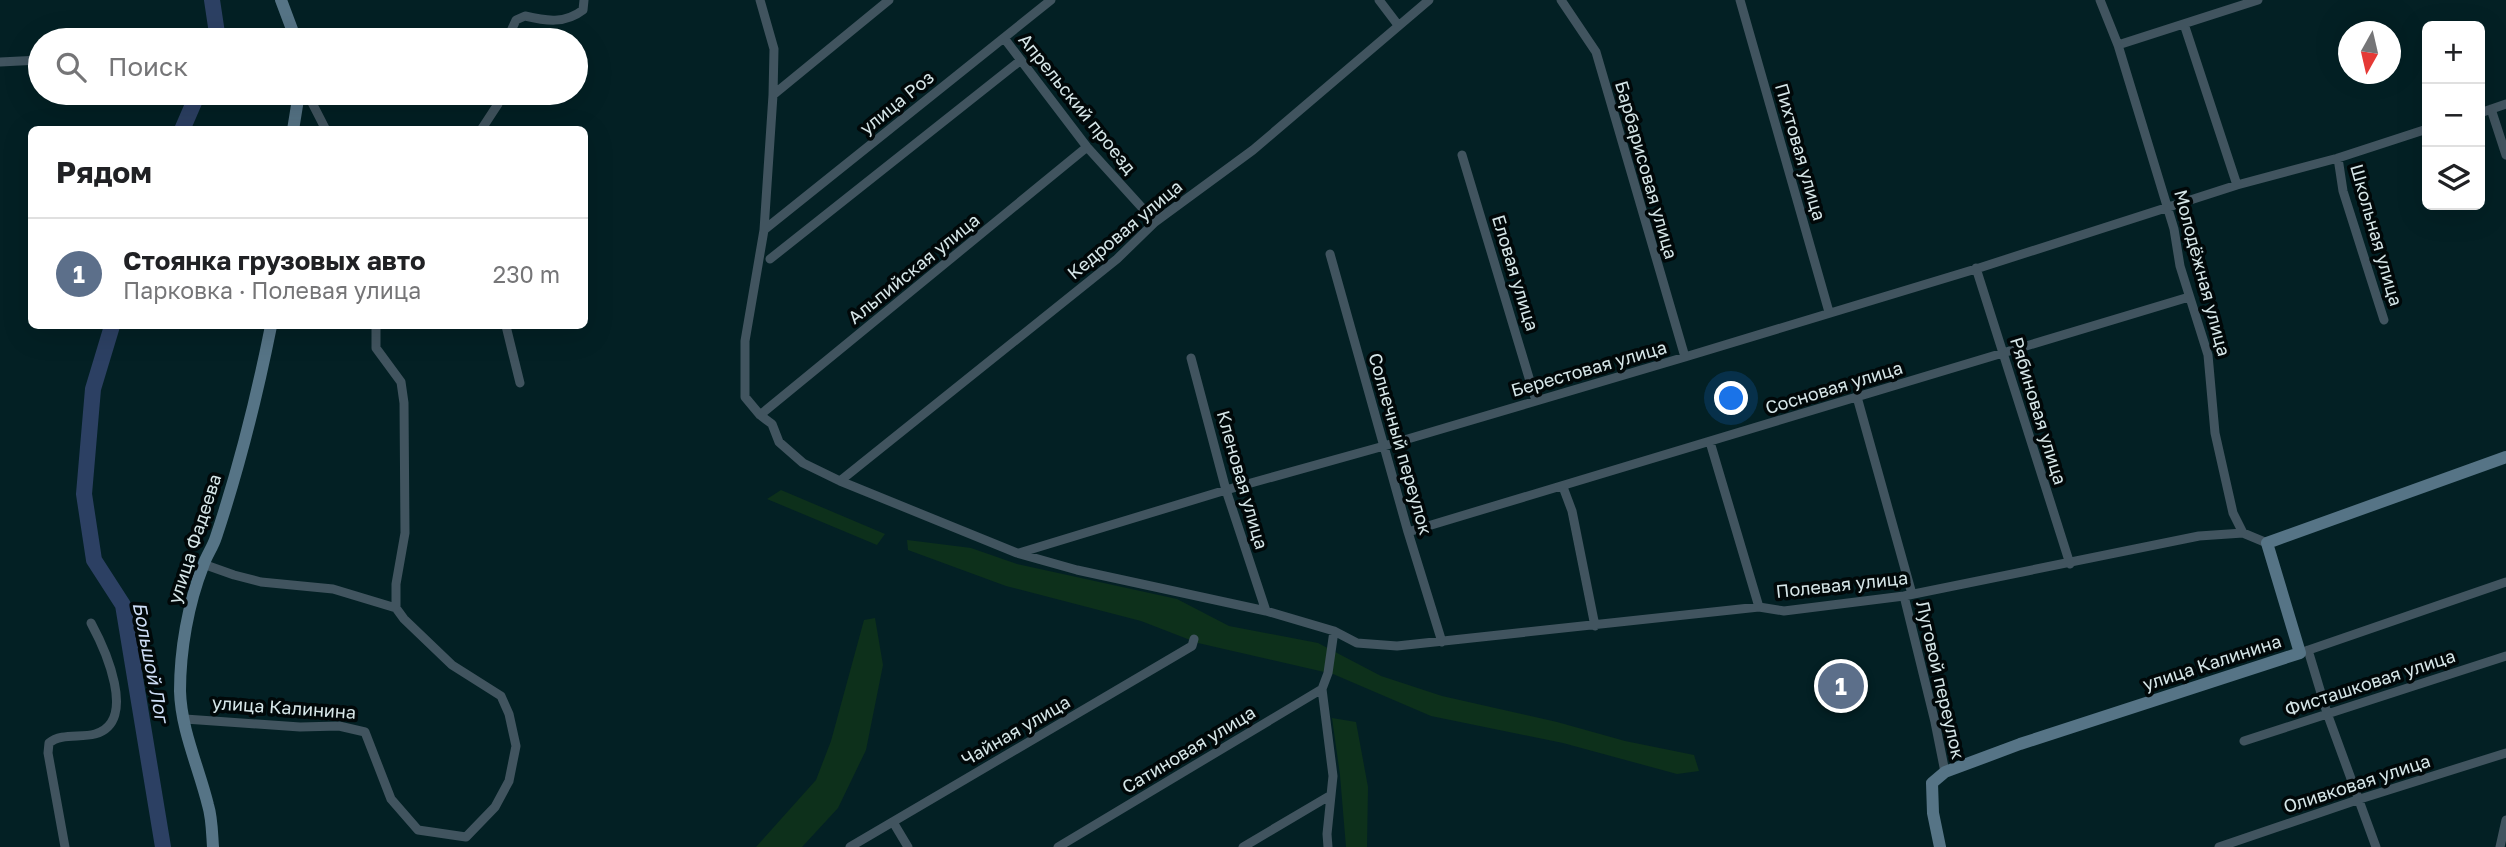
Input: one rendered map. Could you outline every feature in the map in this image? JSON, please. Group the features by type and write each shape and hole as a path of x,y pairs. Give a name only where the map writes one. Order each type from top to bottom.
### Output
{"street":[{"path":"281,0 292,28"},
{"path":"512,28 516,20 525,16 547,21 572,18 583,10 584,0"},
{"name":"Полевая улица","path":"760,0 774,49 773,95 764,230 745,341 746,397 760,415 772,424 779,442 803,463 840,481 1017,553 1077,570 1266,611 1334,631 1357,643 1397,646 1759,607 1784,611 1908,595 2199,536 2243,533"},
{"path":"773,95 889,0"},
{"name":"улица Роз","path":"764,230 1051,0"},
{"path":"1379,0 1398,25"},
{"name":"Кедровая улица","path":"840,481 1117,259 1155,222 1252,150 1429,0"},
{"name":"Барбарисовая улица","path":"1561,0 1596,52 1685,357"},
{"name":"Пихтовая улица","path":"1740,0 1829,312"},
{"name":"Молодёжная улица","path":"2100,0 2118,46 2208,355 2215,433 2222,469 2234,513 2243,533"},
{"path":"2118,46 2258,0"},
{"path":"2184,24 2236,185"},
{"name":"Апрельский проезд","path":"1004,37 1087,147 1155,222"},
{"path":"770,258 1021,60"},
{"path":"0,62 28,61"},
{"path":"2485,111 2506,104"},
{"path":"294,126 297,105"},
{"path":"313,105 324,126"},
{"path":"484,126 497,105"},
{"path":"2491,109 2506,155"},
{"name":"Школьная улица","path":"2167,208 2236,185 2338,158 2422,132"},
{"name":"Альпийская улица","path":"760,415 1087,147"},
{"name":"Еловая улица","path":"1462,155 1536,401"},
{"name":"Школьная улица","path":"2338,158 2343,191 2384,320"},
{"name":"Берестовая улица","path":"1017,553 1685,357 2167,208"},
{"name":"Солнечный переулок","path":"1331,254 1408,532 1442,642"},
{"name":"Рябиновая улица","path":"1976,268 2070,564"},
{"name":"Сосновая улица","path":"1408,532 2189,297"},
{"name":"улица Фадеева","path":"213,847 209,807 180,691 185,638 203,564 215,539 233,478 270,329"},
{"path":"203,564 261,582 333,589 396,608 396,584 405,520 404,403 401,382 376,348 376,329"},
{"path":"507,329 520,383"},
{"name":"Кленовая улица","path":"1191,358 1226,490 1266,611"},
{"path":"1857,397 1908,595"},
{"path":"1710,442 1759,607"},
{"path":"2243,533 2267,543 2506,457"},
{"path":"1563,487 1572,511 1595,626"},
{"path":"2267,543 2376,847"},
{"name":"улица Калинина","path":"1940,847 1933,813 1932,783 1945,772 2020,744 2304,652 2506,582"},
{"name":"Луговой переулок","path":"1908,595 1945,772"},
{"name":"улица Калинина","path":"185,719 300,727 339,726 365,732 391,799 418,830 466,836 495,807 509,781 516,746 509,714 501,696 452,664 404,620 396,608"},
{"path":"65,847 48,753 49,743 55,738 102,731 114,718 115,688 102,640 91,623"},
{"path":"1328,847 1333,776 1322,689 1328,673 1334,631"},
{"name":"Чайная улица","path":"850,847 1192,646 1194,639"},
{"name":"Фисташковая улица","path":"2244,741 2506,656"},
{"name":"Сатиновая улица","path":"1058,847 1322,689"},
{"name":"Оливковая улица","path":"2219,847 2506,753"},
{"path":"1244,847 1331,795"},
{"path":"2500,847 2506,820"},
{"path":"893,822 908,847"}],"green space":[{"path":"781,490 885,534 877,545 767,499"},
{"path":"907,540 971,548 1017,564 1177,599 1229,626 1318,643 1381,676 1442,696 1694,755 1699,771 1677,774 1563,743 1431,716 1333,674 1198,643 1141,621 1006,586 908,550"},
{"path":"875,618 883,665 866,750 838,808 802,847 756,847 816,780 831,741 864,620"},
{"path":"1332,718 1356,722 1368,787 1367,847 1346,847"}],"waterway":[{"name":"Большой Лог","path":"212,0 216,28"},
{"name":"Большой Лог","path":"184,126 193,105"},
{"name":"Большой Лог","path":"111,329 93,389 84,494 94,560 123,605 163,847"}],"place":[{"name":"Стоянка грузовых авто","path":"1841,686"}]}
